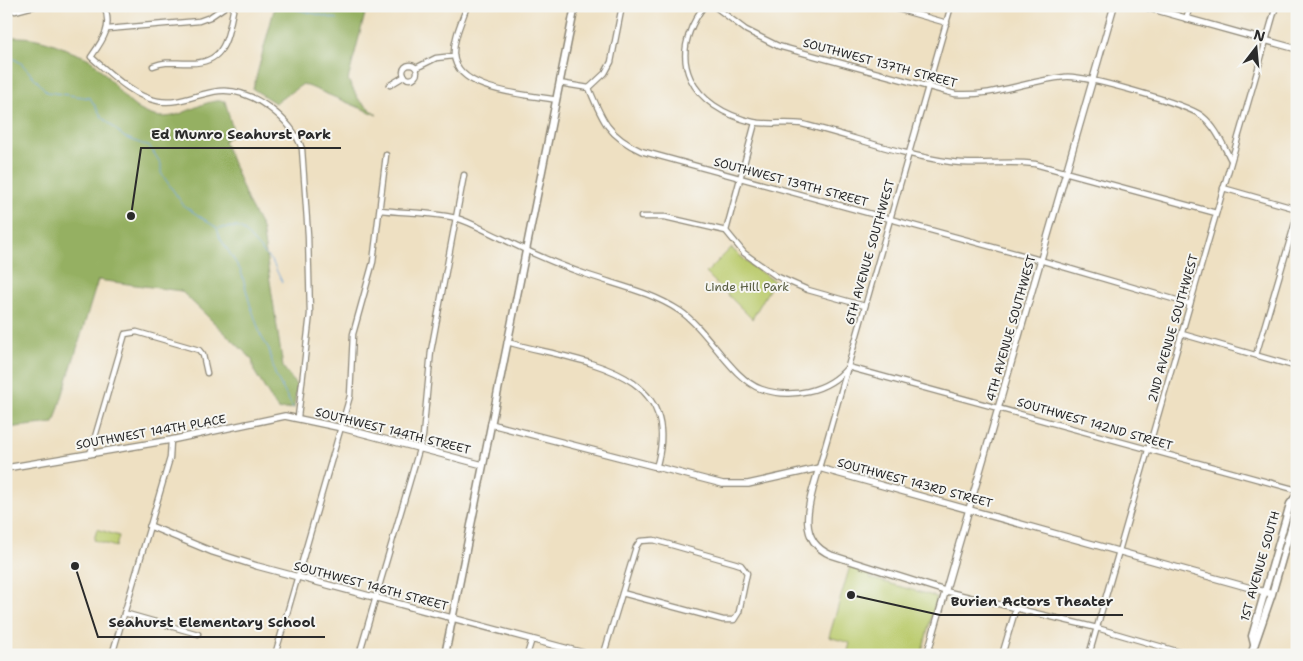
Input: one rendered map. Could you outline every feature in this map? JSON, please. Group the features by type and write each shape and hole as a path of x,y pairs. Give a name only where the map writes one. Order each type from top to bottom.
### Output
{"main road":[{"path":"445,655 575,6"},
{"name":"1ST AVENUE SOUTH","path":"1251,655 1254,644 1252,636 1269,593 1297,505 1296,495"},
{"name":"1ST AVENUE SOUTH","path":"1269,593 1290,504 1296,495"}],"street":[{"path":"6,7 15,12 34,6"},
{"path":"104,6 108,28 104,39 91,57 117,78 150,99 164,102 176,101 209,92 227,91 251,98 274,112 291,127 302,149 308,235 310,314 298,417"},
{"path":"108,28 199,22 210,18 226,6"},
{"path":"153,66 164,62 205,62 218,56 224,45 234,6"},
{"path":"466,6 456,40 454,56 463,74 474,83 556,100"},
{"path":"559,83 590,88 605,73 611,62 622,6"},
{"path":"704,6 691,27 685,45 686,66 693,86 708,102 718,109 755,123 784,121 802,124 953,163 1024,163 1216,213"},
{"name":"SOUTHWEST 137TH STREET","path":"714,6 746,30 778,46 955,94 981,95 1065,76 1093,81 1190,109 1213,128 1231,160"},
{"path":"887,6 947,23"},
{"name":"6TH AVENUE SOUTHWEST","path":"945,591 826,553 818,546 810,534 807,522 809,504 819,468 952,6"},
{"name":"4TH AVENUE SOUTHWEST","path":"927,655 1114,6"},
{"path":"1142,6 1297,49"},
{"path":"1186,18 1190,6"},
{"name":"2ND AVENUE SOUTHWEST","path":"1089,655 1276,6"},
{"path":"405,76 404,71 407,66 416,68 436,58 454,56"},
{"path":"390,85 405,76 415,77 416,68"},
{"name":"SOUTHWEST 139TH STREET","path":"590,88 603,121 618,139 641,151 1040,260 1190,304"},
{"path":"726,232 755,123"},
{"path":"275,655 350,396 355,325 374,262 386,155"},
{"path":"359,655 426,418 431,351 464,174"},
{"path":"1224,188 1297,209"},
{"path":"380,210 456,218 525,250 588,275 650,294 666,303 697,326 740,375 761,389 780,394 800,393 826,384 838,377 848,367"},
{"path":"1256,355 1297,216"},
{"path":"641,217 665,217 726,232 744,253 776,276 808,290 865,306"},
{"path":"90,454 125,334 137,332 199,350 203,355 207,373"},
{"path":"1182,334 1297,367"},
{"path":"507,342 616,372 638,386 657,408 662,426 662,449 656,468"},
{"name":"SOUTHWEST 142ND STREET","path":"848,367 1297,490"},
{"name":"SOUTHWEST 144TH PLACE","path":"6,468 171,440 273,417 298,417"},
{"name":"SOUTHWEST 144TH STREET","path":"298,417 483,465"},
{"name":"SOUTHWEST 143RD STREET","path":"490,424 723,484 736,485 819,468 970,508 1269,593"},
{"path":"112,655 170,458 171,440"},
{"name":"SOUTHWEST 146TH STREET","path":"150,526 234,560 591,655"},
{"path":"604,655 622,593 639,542 654,540 735,563 745,569 748,578 740,612 734,620 723,620 622,593"},
{"path":"945,591 1097,628 1190,655"},
{"path":"1002,655 1016,608"},
{"path":"124,614 198,634"},
{"path":"527,655 532,639"}],"green space":[{"path":"275,6 367,6 348,80 359,100 377,115 303,84 275,103 253,89"},
{"path":"6,27 9,37 26,37 42,40 89,59 135,107 155,116 173,116 207,103 225,101 234,134 224,141 249,204 262,228 283,367 297,386 294,408 278,410 254,371 252,359 181,291 98,280 54,423 6,428"},
{"name":"Linde Hill Park","path":"731,248 774,281 752,319 706,273"},
{"path":"97,529 119,536 116,547 94,540"},
{"path":"850,566 872,572 870,578 937,597 921,655 847,655 850,643 829,637"}],"waterway":[{"path":"282,6 337,19"},
{"path":"6,54 21,63 47,92 90,98 102,117 124,137 150,147 161,164 161,173 184,206 217,228 220,238 241,271 261,336 269,349 275,374 293,408"},
{"path":"219,228 237,227 243,230 273,263 282,282"}],"place":[{"name":"Ed Munro Seahurst Park","path":"131,216"},
{"name":"Seahurst Elementary School","path":"75,566"},
{"name":"Burien Actors Theater","path":"851,595"}]}
